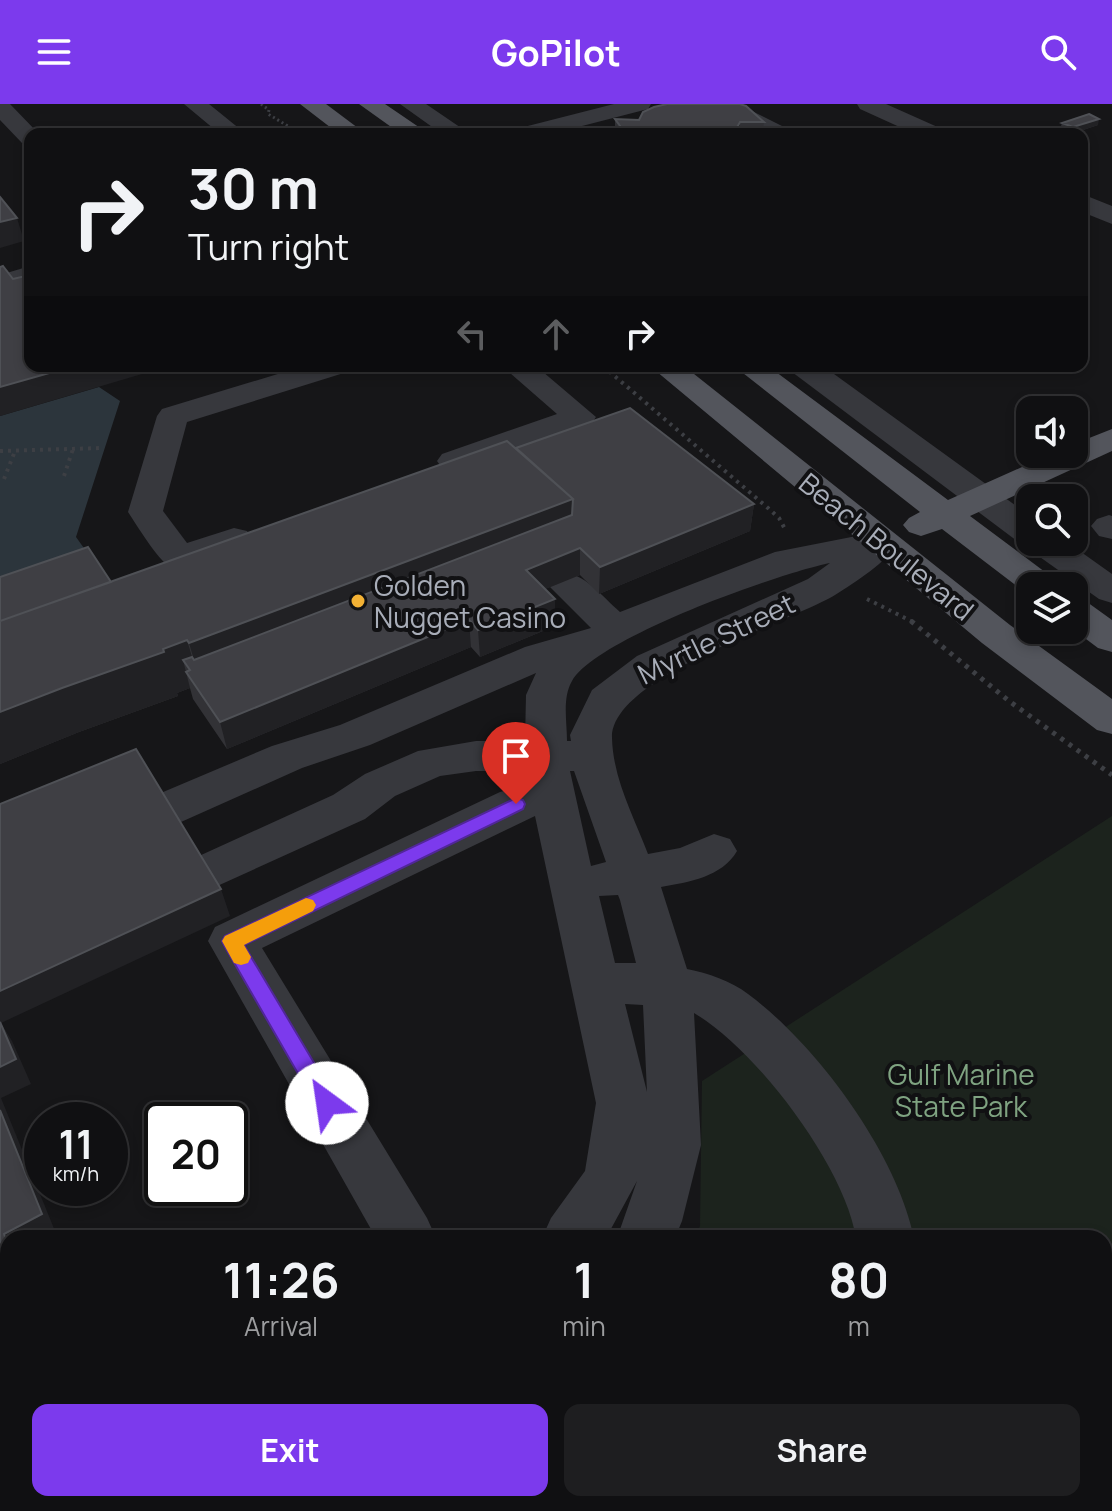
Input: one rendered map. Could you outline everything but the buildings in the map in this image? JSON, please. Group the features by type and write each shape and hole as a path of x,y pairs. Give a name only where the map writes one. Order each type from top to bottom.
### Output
{"main road":[{"path":"311,104 345,128"},
{"path":"370,104 408,128"},
{"name":"Beach Boulevard","path":"672,372 996,634 1112,720"},
{"name":"Beach Boulevard","path":"757,372 1021,572"},
{"name":"Myrtle Street","path":"882,542 1112,439"},
{"path":"1088,621 1112,639"}],"street":[{"path":"195,104 226,128"},
{"path":"411,104 449,128"},
{"path":"571,128 594,125 640,104"},
{"path":"721,104 768,128"},
{"path":"868,104 921,128"},
{"path":"0,107 24,132"},
{"path":"1088,205 1112,216"},
{"path":"2,283 24,276"},
{"path":"266,528 180,558 145,512 173,416 316,372"},
{"path":"448,473 580,417 524,372"},
{"path":"811,372 1016,523"},
{"path":"165,810 287,757 355,735 539,656 610,632 788,560 882,542"},
{"name":"Myrtle Street","path":"650,1230 674,1145 667,985 633,876 596,776 591,735 606,700 628,680 651,665 821,587 882,542"},
{"path":"1063,556 1112,591"},
{"path":"564,582 610,632"},
{"path":"577,1230 605,1195 620,1151 623,1103 549,776 546,695 556,672 578,651 610,632"},
{"path":"402,1230 232,941 516,804 549,776 593,757"},
{"path":"204,874 349,807 380,785 433,762 454,758 549,776"},
{"path":"574,884 689,864 714,851"},
{"path":"596,983 667,985 709,996 747,1023 781,1056 846,1145 879,1209 883,1230"}],"path":[{"path":"261,104 269,110 268,114 290,128"},
{"path":"610,372 768,508 794,538"},
{"path":"0,451 103,448"},
{"path":"64,476 73,449"},
{"path":"4,479 15,451"},
{"path":"874,604 914,622 1009,701 1112,775"}],"green space":[{"name":"Gulf Marine State Park","path":"1112,816 1112,1230 698,1230 702,1081"}],"shaded area":[{"path":"99,387 120,401 76,537 96,565 0,598 0,416"}],"slow traffic":[{"path":"241,957 232,941 306,905"}],"place":[{"name":"Golden Nugget Casino","path":"358,601"}],"route":[{"path":"327,1103 232,941 516,804"}]}
